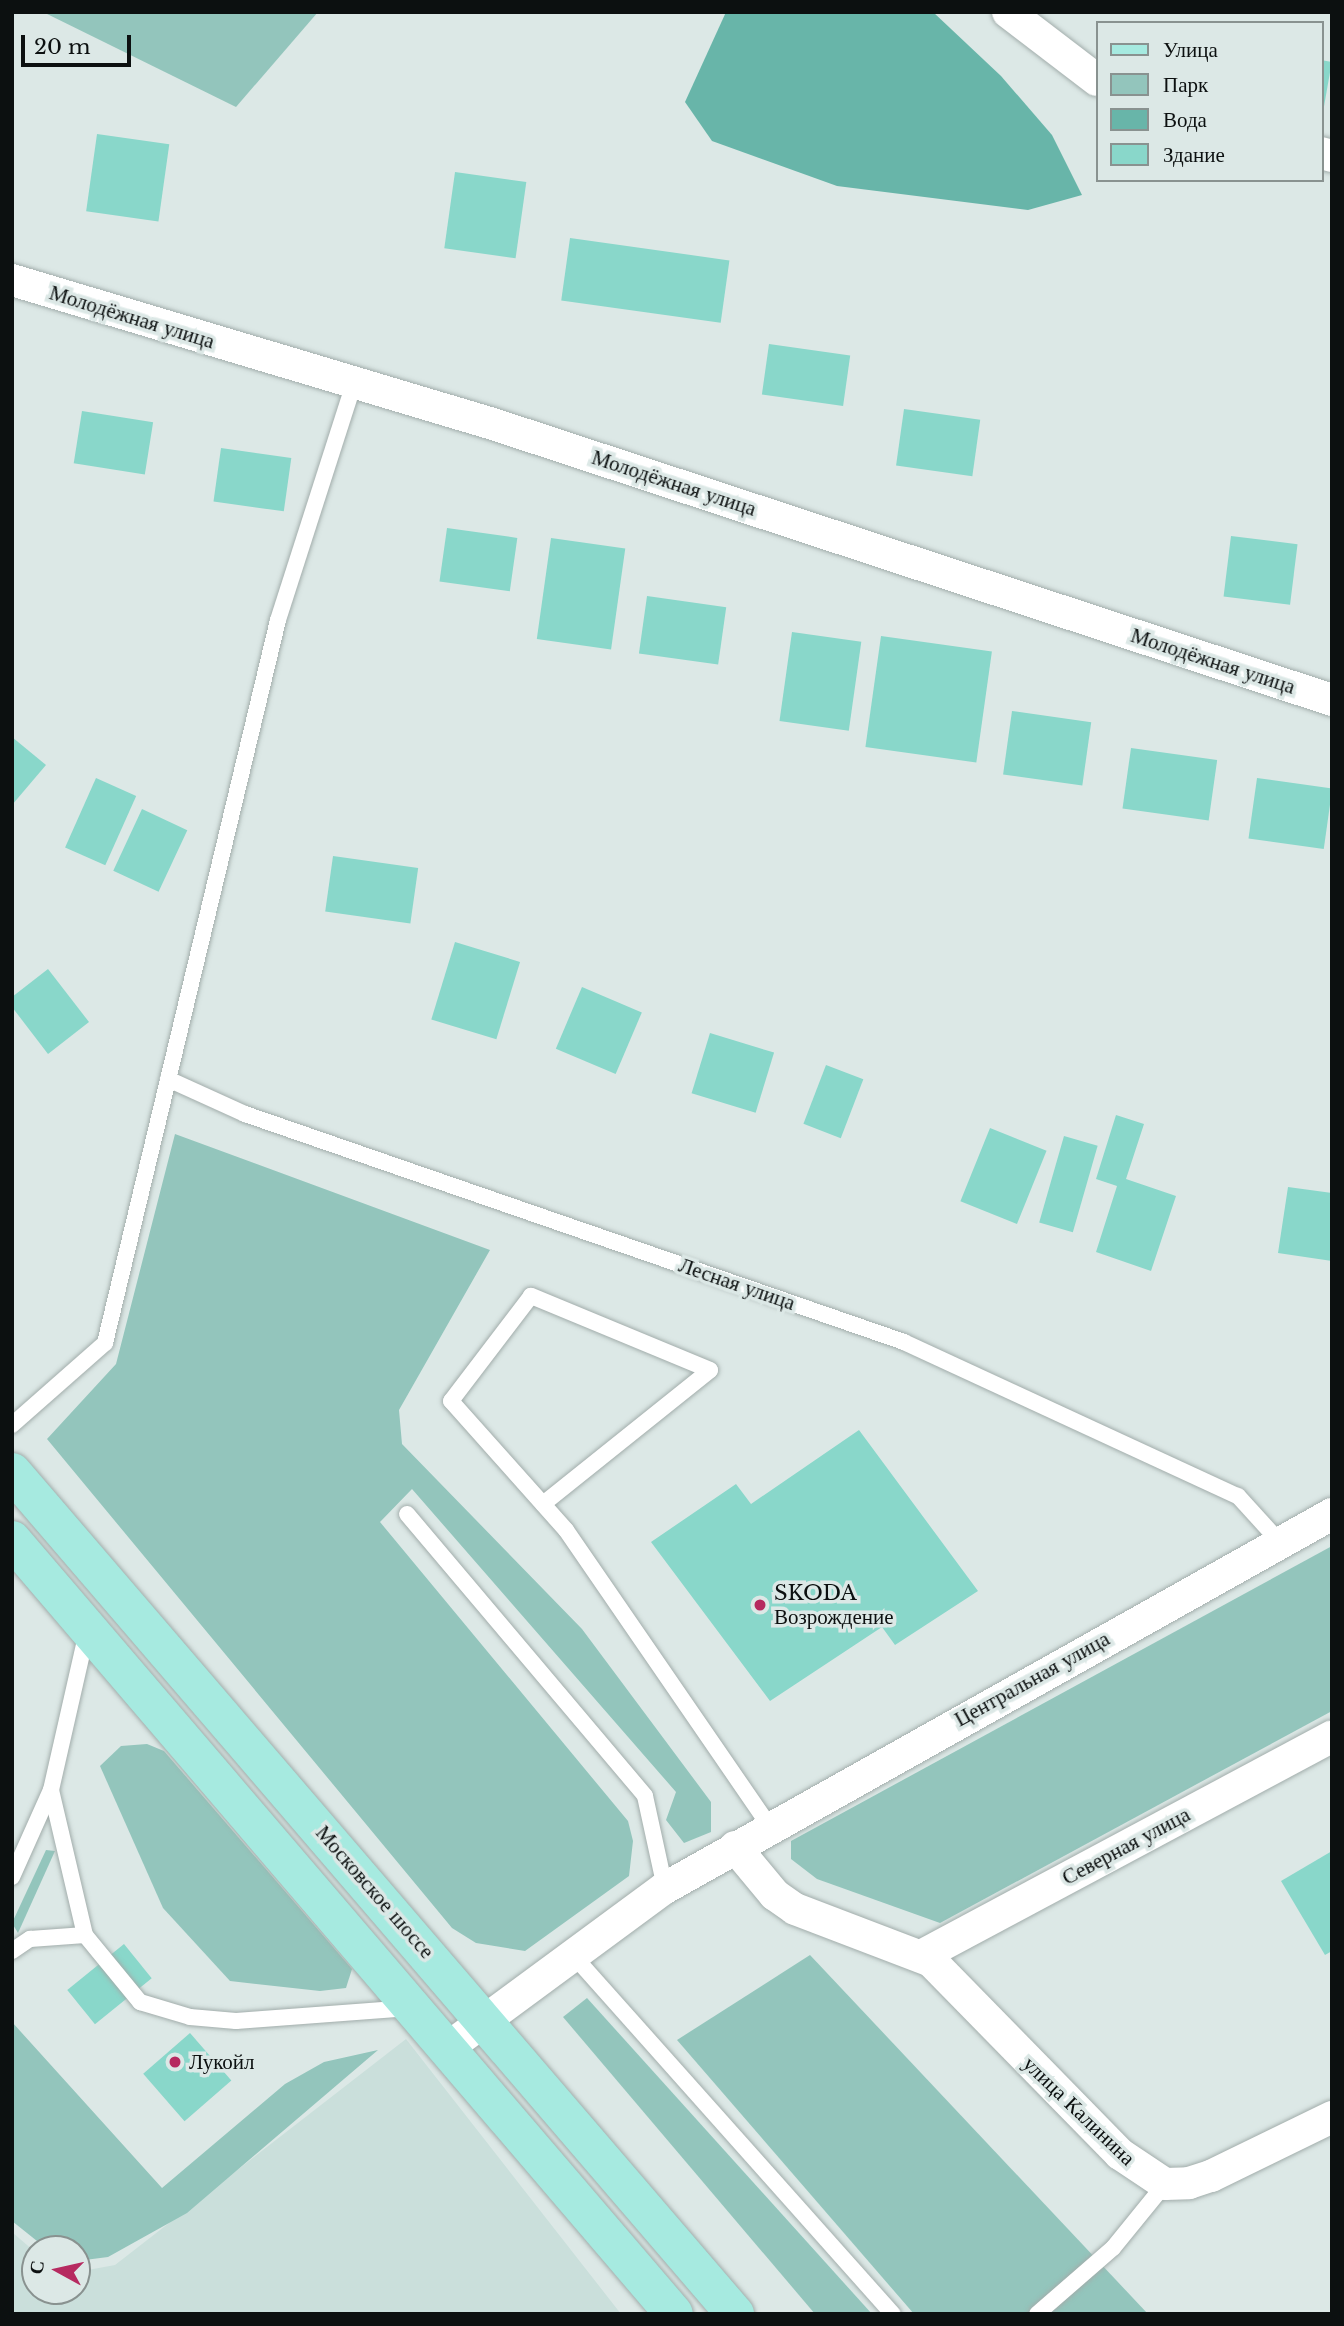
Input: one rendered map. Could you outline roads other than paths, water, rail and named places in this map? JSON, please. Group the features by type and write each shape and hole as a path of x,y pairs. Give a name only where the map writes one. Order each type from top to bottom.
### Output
{"main road":[{"name":"Московское шоссе","path":"12,1472 484,2017 734,2314"},
{"path":"12,1540 416,2008 674,2314"}],"street":[{"path":"1008,12 1096,79"},
{"name":"Молодёжная улица","path":"12,280 506,428 1332,700"},
{"name":"Центральная улица","path":"449,2047 484,2017 664,1888 1279,1541 1332,1514"},
{"name":"Северная улица","path":"926,1959 1332,1737"},
{"path":"735,1847 775,1895 795,1909 926,1959"},
{"name":"улица Калинина","path":"926,1959 1119,2154 1165,2184"},
{"path":"1165,2184 1189,2183 1211,2176 1332,2117"}],"lane":[{"path":"12,1425 104,1343 278,620 354,383"},
{"name":"Лесная улица","path":"167,1079 258,1118 904,1342 1238,1496 1279,1541"},
{"path":"543,1504 710,1370 531,1296 451,1401 566,1530 770,1826"},
{"path":"407,1514 645,1796 664,1888"},
{"path":"12,1877 51,1790 87,1629"},
{"path":"51,1790 85,1935 140,2002 190,2017 236,2021 416,2008"},
{"path":"12,1951 30,1939 85,1935"},
{"path":"572,1954 893,2314"},
{"path":"1037,2314 1113,2248 1165,2184"}],"water":[{"path":"726,12 933,12 1001,76 1052,135 1082,195 1028,210 837,186 712,141 685,102"}],"place":[{"name":"SKODA Возрождение","path":"760,1605"},
{"name":"Лукойл","path":"175,2062"}]}
